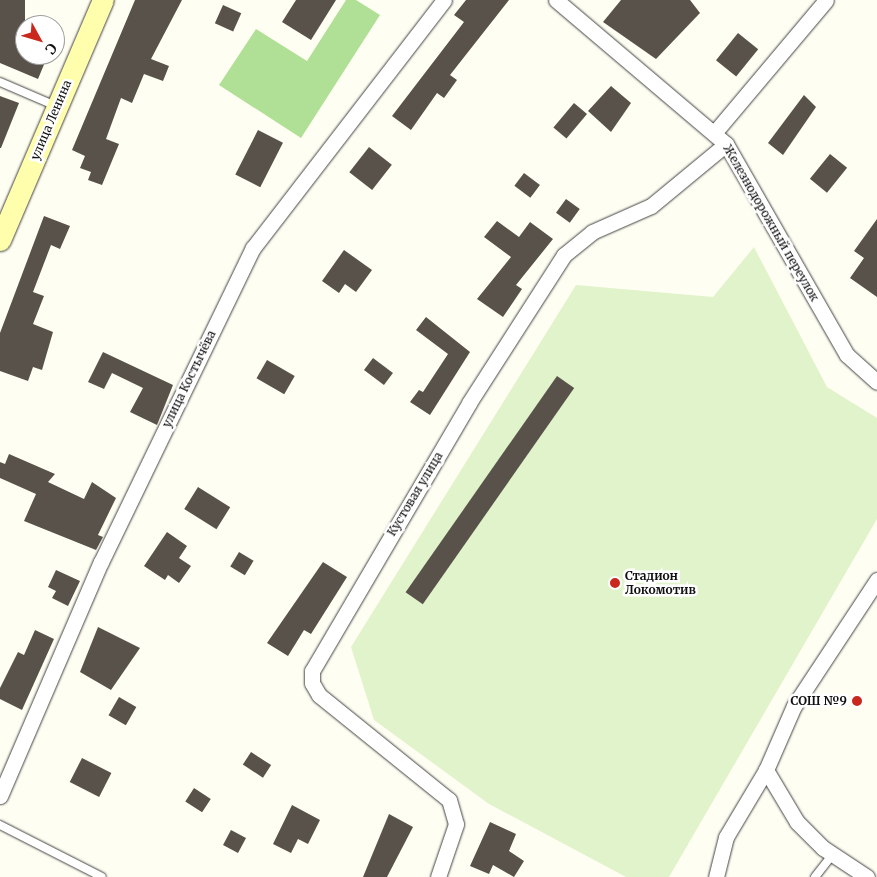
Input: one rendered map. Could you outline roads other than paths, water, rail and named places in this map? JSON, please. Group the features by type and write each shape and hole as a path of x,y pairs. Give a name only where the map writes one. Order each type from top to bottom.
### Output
{"main road":[{"name":"улица Ленина","path":"0,240 103,0"}],"street":[{"name":"улица Костычёва","path":"0,796 101,562 252,248 444,0"},
{"name":"Железнодорожный переулок","path":"556,0 715,132 726,144 847,355 877,382"},
{"path":"715,132 826,0"},
{"name":"Кустовая улица","path":"438,877 456,824 449,800 319,695 312,683 312,671 469,403 564,254 592,232 651,206 726,144"},
{"path":"716,877 726,837 766,770 794,706 877,580"},
{"path":"766,770 797,822 833,854 867,877"}],"lane":[{"path":"0,82 57,106"},
{"path":"0,825 102,877"},
{"path":"815,877 833,854"}],"place":[{"name":"Стадион Локомотив","path":"615,583"},
{"name":"СОШ №9","path":"857,701"}]}
